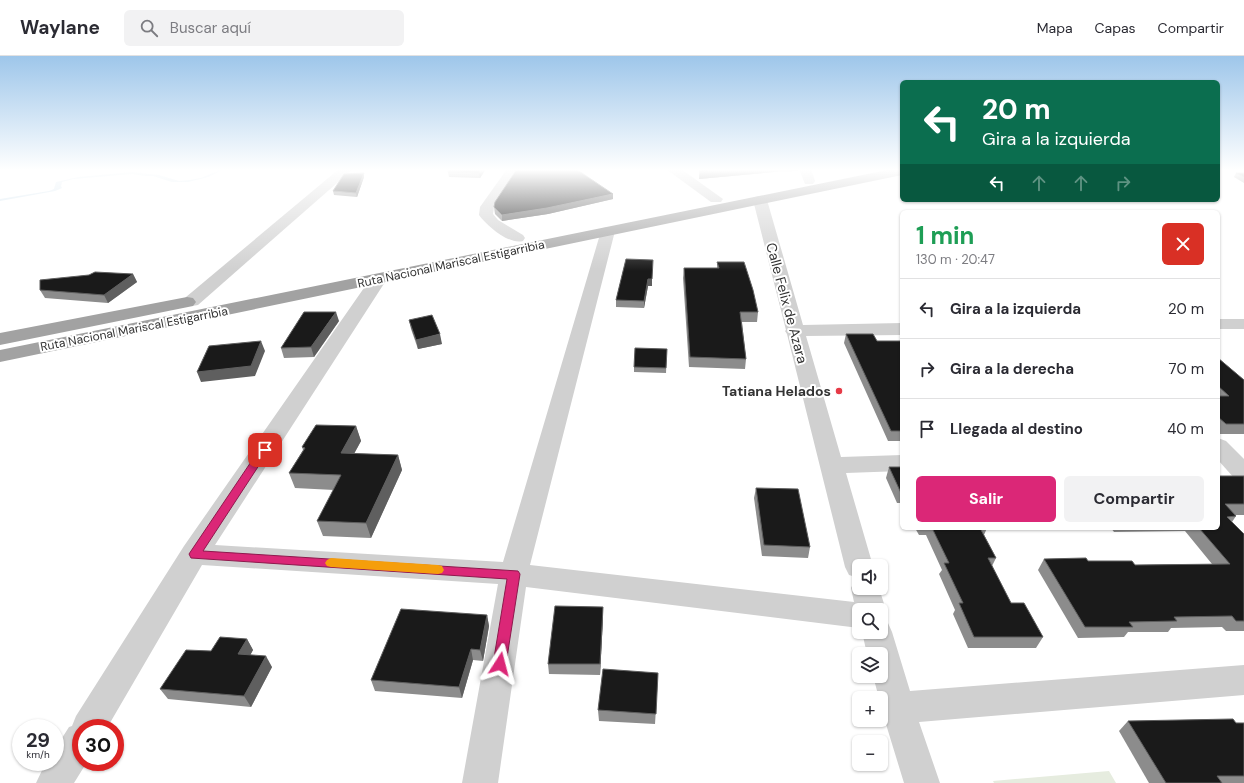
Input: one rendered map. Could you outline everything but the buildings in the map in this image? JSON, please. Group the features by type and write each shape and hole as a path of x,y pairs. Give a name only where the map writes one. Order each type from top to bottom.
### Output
{"highway":[{"name":"Ruta Nacional Mariscal Estigarribia","path":"0,339 696,203"},
{"name":"Ruta Nacional Mariscal Estigarribia","path":"0,356 746,203"}],"street":[{"path":"192,301 307,203"},
{"path":"490,203 487,207 486,215 493,223 518,238"},
{"name":"Calle Felix de Azara","path":"761,203 794,331 857,559"},
{"path":"480,783 514,574 608,232"},
{"path":"93,719 194,554 379,279"},
{"path":"1220,324 1244,324"},
{"path":"794,331 900,330"},
{"path":"1226,450 1244,473"},
{"path":"831,466 900,463"},
{"path":"194,554 514,574 852,614"},
{"path":"879,639 898,708 922,783"},
{"path":"898,708 1244,680"},
{"path":"54,783 72,754"}],"shaded area":[{"path":"1109,771 1116,783 994,783 993,781"}],"slow traffic":[{"path":"331,563 438,570"}],"place":[{"name":"Tatiana Helados","path":"839,391"}],"route":[{"path":"265,450 194,554 514,574 500,664"}]}
